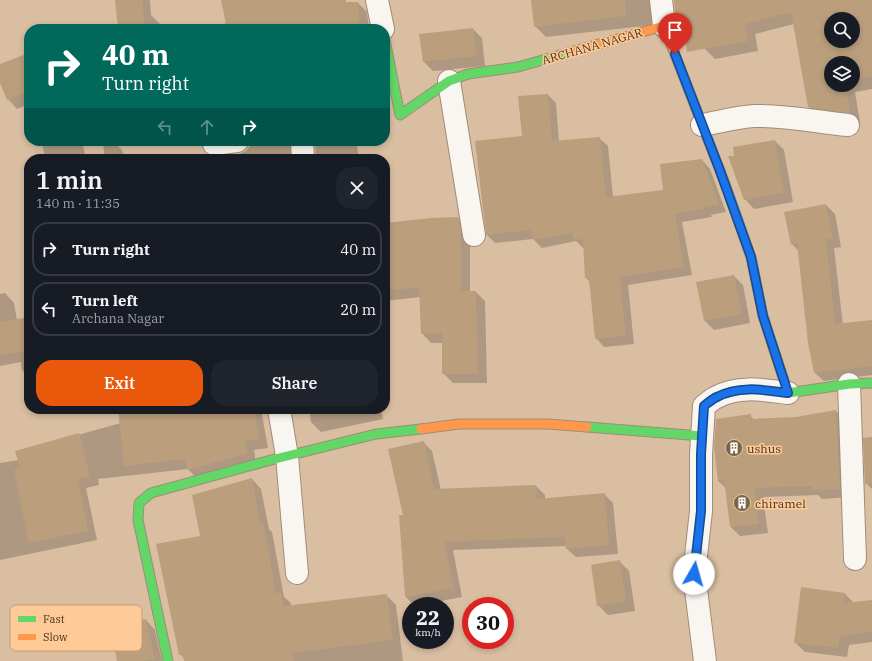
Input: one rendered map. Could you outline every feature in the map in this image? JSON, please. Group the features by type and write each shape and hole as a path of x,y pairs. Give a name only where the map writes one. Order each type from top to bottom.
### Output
{"street":[{"path":"377,0 382,24"},
{"path":"661,0 664,26 751,257 763,316 788,393"},
{"name":"ARCHANA NAGAR","path":"390,88 393,116 449,81 468,74 518,67 664,26"},
{"path":"449,81 474,235"},
{"path":"702,125 752,116 783,116 822,123 848,125"},
{"path":"705,661 694,574 701,511 704,406 717,397 734,391 754,389 788,393 849,384 872,383"},
{"path":"849,384 856,558"},
{"path":"280,414 287,456 297,573"},
{"path":"168,661 138,520 139,503 151,493 287,456 376,434 459,424 548,424 702,436"}],"building":[{"path":"115,0 142,0 144,24 117,24"},
{"path":"221,0 346,0 346,2 358,2 360,24 226,24"},
{"path":"531,0 625,0 626,16 534,27"},
{"path":"674,0 872,0 872,76 860,79 860,56 824,56 824,92 847,92 850,113 808,107 791,12 745,24 748,41 687,52 684,35 675,11"},
{"path":"473,28 477,56 423,62 419,34"},
{"path":"24,55 24,93 7,100 0,83 0,64"},
{"path":"548,94 552,141 600,137 606,197 663,190 660,164 702,159 719,204 704,207 704,209 675,214 684,267 620,277 626,336 595,339 589,278 585,278 583,239 574,240 572,233 533,240 531,230 486,235 475,141 522,136 518,96"},
{"path":"775,140 784,193 744,200 728,156 734,156 733,147"},
{"path":"826,204 833,239 826,239 835,324 872,320 872,366 814,373 808,343 797,243 791,245 784,212"},
{"path":"458,217 461,232 461,291 476,291 478,374 442,374 442,333 421,334 419,287 390,290 390,222"},
{"path":"734,275 742,314 704,321 696,282"},
{"path":"24,318 24,351 0,355 0,322"},
{"path":"836,410 840,489 812,490 812,486 755,488 759,524 730,527 724,480 718,481 714,448 716,419 751,414 751,419 796,417"},
{"path":"119,414 255,414 259,439 245,441 247,454 187,470 185,459 124,466"},
{"path":"79,433 90,476 78,479 88,531 29,543 14,470 20,468 15,451"},
{"path":"872,437 872,483 865,484 863,438"},
{"path":"424,441 434,489 536,485 537,499 605,493 609,545 566,549 564,537 444,542 454,588 405,597 399,515 403,515 388,449"},
{"path":"252,478 260,522 263,521 276,594 281,592 284,606 387,594 393,640 293,653 294,661 184,661 183,654 179,655 156,544 200,536 192,495"},
{"path":"620,560 626,601 597,606 591,565"},
{"path":"801,587 845,593 844,603 872,600 872,632 840,636 838,648 794,643"},
{"path":"146,619 155,659 142,661 117,661 115,651 142,651 142,620"}],"traffic: fast":[{"path":"390,65 400,115 449,81 468,74 518,67 574,51"},
{"path":"724,181 751,257 763,316 788,393 849,384 872,383"},
{"path":"587,427 702,436"},
{"path":"168,661 138,520 139,503 151,493 271,460 376,434 421,429"}],"traffic: slow":[{"path":"574,51 664,26 724,181"},
{"path":"421,429 459,424 548,424 587,427"}],"place":[{"name":"ushus","path":"734,448"},
{"name":"chiramel","path":"742,503"}],"route":[{"path":"675,54 719,168 751,257 763,316 788,393 754,389 734,391 717,397 704,406 701,454 701,511 694,574"}]}
